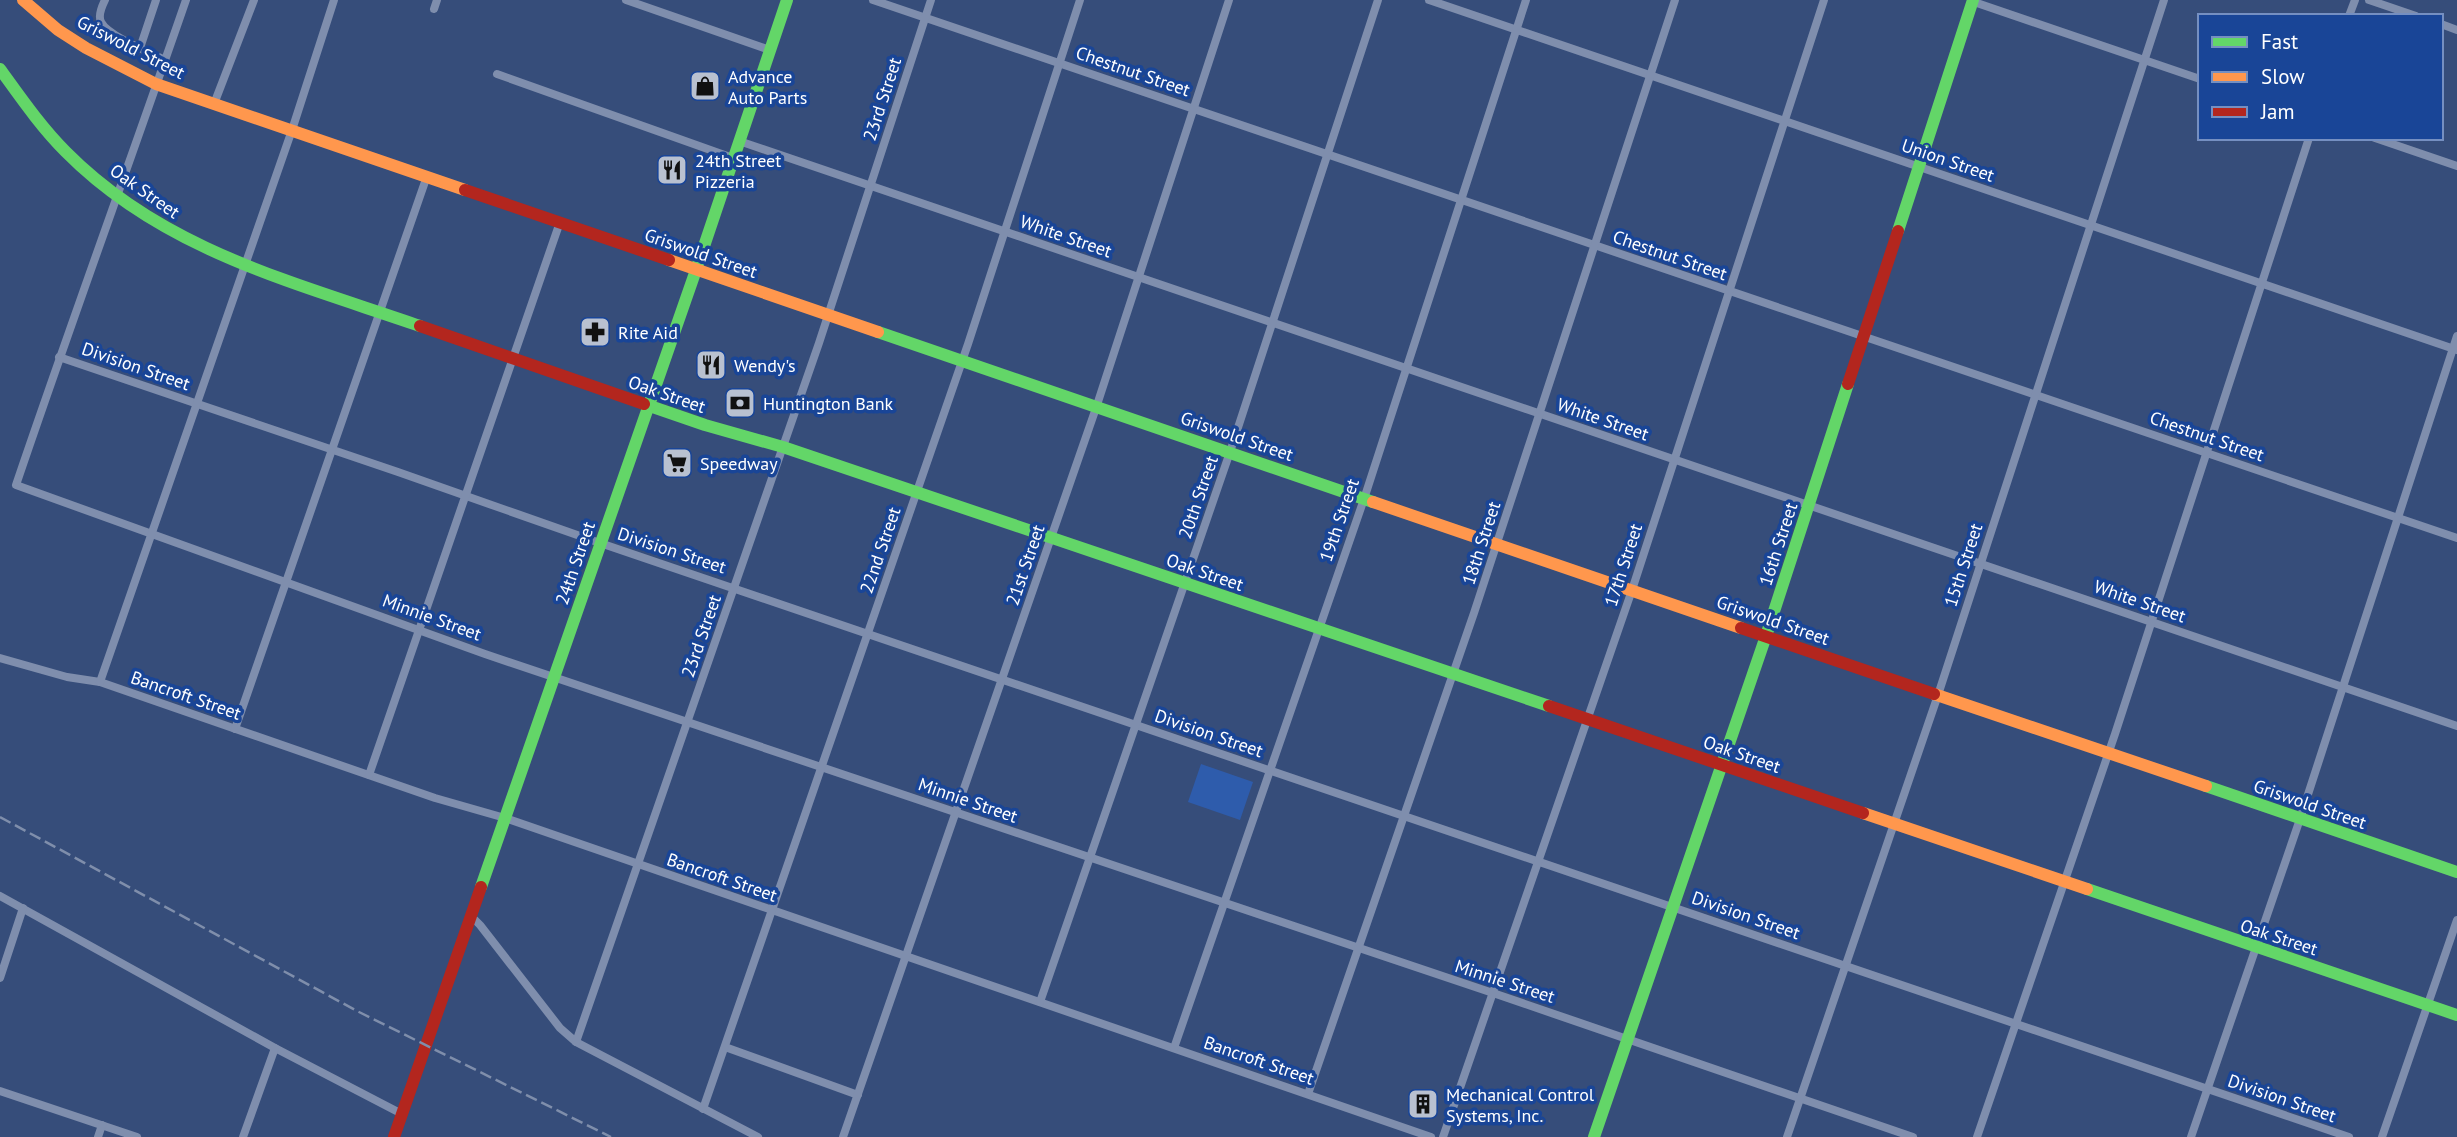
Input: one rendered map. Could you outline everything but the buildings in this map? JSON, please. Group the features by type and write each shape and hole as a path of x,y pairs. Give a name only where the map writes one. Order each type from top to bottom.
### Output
{"main road":[{"name":"Griswold Street","path":"23,0 58,30 86,48 156,84 2457,872"},
{"name":"24th Street","path":"394,1137 696,270 787,0"},
{"name":"16th Street","path":"1594,1137 1766,636 1971,1"},
{"name":"Oak Street","path":"0,69 54,140 89,174 177,234 245,264 705,425 783,447 1051,537 2457,1015"}],"street":[{"path":"105,0 100,19 102,23 140,48 166,60"},
{"path":"140,48 156,0"},
{"path":"59,357 119,196 186,0"},
{"path":"214,104 254,0"},
{"path":"100,681 292,130 334,0"},
{"path":"626,0 770,50"},
{"name":"Chestnut Street","path":"873,0 2457,538"},
{"name":"23rd Street","path":"576,1042 829,314 931,0"},
{"name":"22nd Street","path":"703,1109 962,361 1080,0"},
{"name":"21st Street","path":"843,1137 1096,408 1229,0"},
{"name":"20th Street","path":"1040,1002 1230,452 1378,0"},
{"name":"Union Street","path":"1429,0 2455,349"},
{"name":"19th Street","path":"1174,1048 1363,499 1526,0"},
{"name":"18th Street","path":"1308,1094 1497,545 1675,0"},
{"name":"17th Street","path":"1443,1137 1632,590 1824,0"},
{"name":"15th Street","path":"1787,1137 1938,695 2164,0"},
{"path":"2369,0 2410,14"},
{"path":"1971,1 2198,78"},
{"path":"497,74 733,158"},
{"path":"1977,1137 2108,754 2308,140"},
{"path":"2381,140 2457,166"},
{"name":"White Street","path":"739,141 2457,726"},
{"path":"235,729 427,176"},
{"path":"369,775 560,222"},
{"path":"2191,1137 2300,819 2455,349 2457,336"},
{"name":"Division Street","path":"59,357 2349,1137"},
{"name":"Minnie Street","path":"59,357 16,485 151,536 553,676 1913,1137"},
{"name":"Bancroft Street","path":"0,659 67,677 100,681 435,798 505,818 1431,1137"},
{"path":"0,895 275,1048 402,1114"},
{"path":"0,978 23,908"},
{"path":"471,916 560,1028 576,1042 758,1137"},
{"path":"2382,1137 2457,920"},
{"path":"725,1047 858,1094"},
{"path":"243,1137 275,1048"},
{"path":"0,1091 137,1137"},
{"path":"98,1137 102,1125"}],"shaded area":[{"path":"1201,764 1253,782 1240,820 1188,802"}],"railway":[{"path":"0,817 357,1011 611,1137"}],"traffic: fast":[{"path":"481,887 787,0"},
{"path":"1898,231 1973,0"},
{"path":"0,69 66,152 104,186 144,214 187,239 232,259 420,326"},
{"path":"878,332 1373,502"},
{"path":"1594,1137 1766,636 1848,384"},
{"path":"644,404 783,447 1549,706"},
{"path":"2206,786 2457,872"},
{"path":"2087,889 2457,1015"}],"traffic: slow":[{"path":"23,0 58,30 86,48 156,84 465,190"},
{"path":"669,260 878,332"},
{"path":"1373,502 1741,628"},
{"path":"1934,694 2206,786"},
{"path":"1863,813 2087,889"}],"traffic: jam":[{"path":"465,190 669,260"},
{"path":"1848,384 1898,231"},
{"path":"420,326 644,404"},
{"path":"1741,628 1934,694"},
{"path":"1549,706 1863,813"},
{"path":"394,1137 481,887"}],"place":[{"name":"Advance Auto Parts","path":"705,86"},
{"name":"24th Street Pizzeria","path":"672,170"},
{"name":"Rite Aid","path":"595,332"},
{"name":"Wendy's","path":"711,365"},
{"name":"Huntington Bank","path":"740,403"},
{"name":"Speedway","path":"677,463"},
{"name":"Mechanical Control Systems, Inc.","path":"1423,1104"}]}
